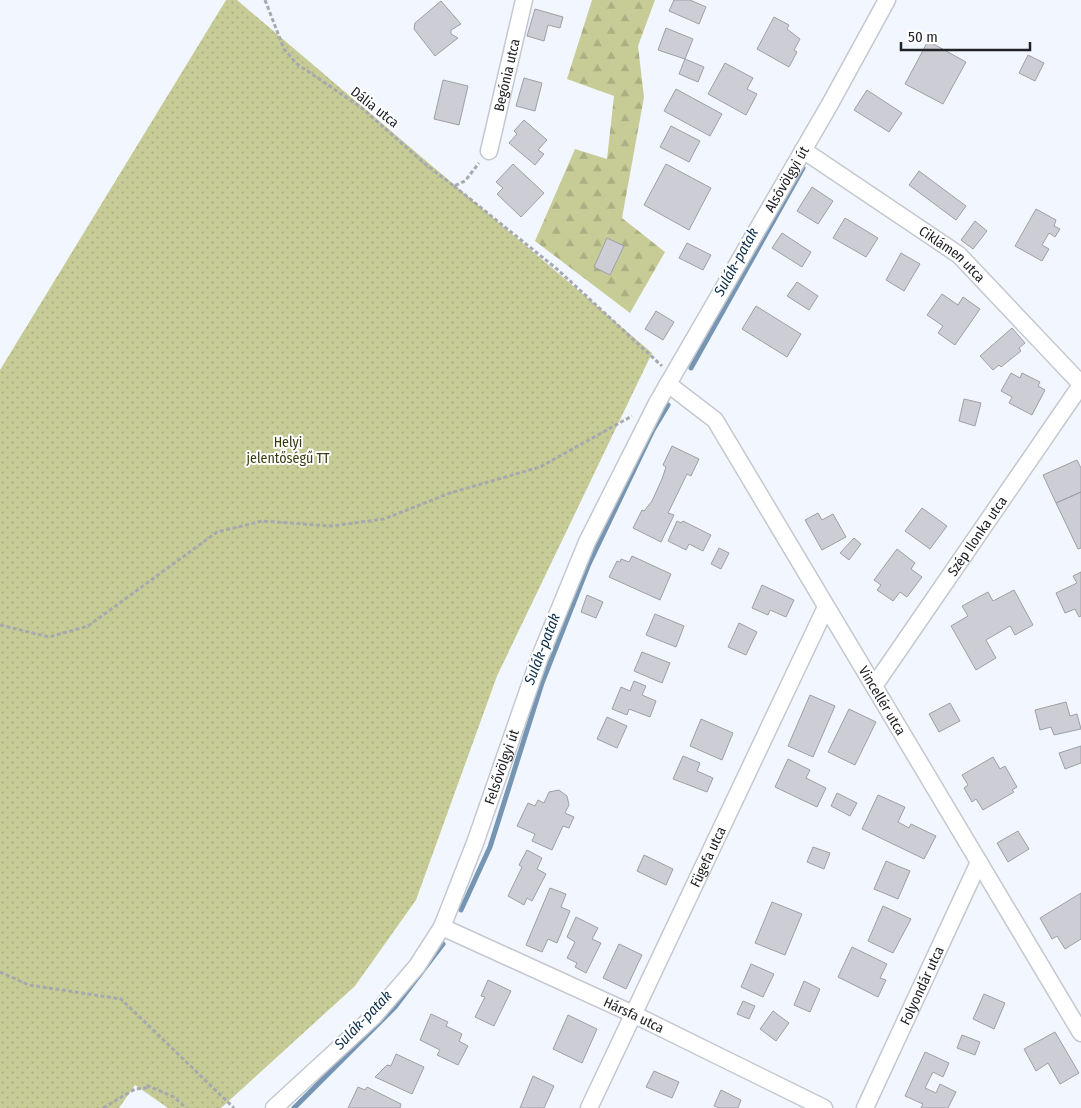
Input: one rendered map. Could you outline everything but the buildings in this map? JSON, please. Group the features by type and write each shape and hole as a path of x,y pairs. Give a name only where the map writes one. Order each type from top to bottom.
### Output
{"street":[{"name":"Begónia utca","path":"489,151 524,0"},
{"name":"Alsóvölgyi út","path":"672,379 887,0"},
{"name":"Ciklámen utca","path":"803,150 958,255 1081,384"},
{"name":"Felsővölgyi út","path":"274,1108 374,1016 417,966 442,927 475,843 536,668 587,542 657,403 672,379"},
{"name":"Vincellér utca","path":"672,379 715,420 979,862 1080,1027"},
{"name":"Szép Ilonka utca","path":"874,686 1081,384"},
{"name":"Fügefa utca","path":"589,1108 826,607"},
{"name":"Folyondár utca","path":"865,1108 979,862"},
{"name":"Hársfa utca","path":"442,927 633,1014 824,1108"}],"path":[{"name":"Dália utca","path":"264,0 284,49 297,64 362,108 425,164 557,269 664,368 672,379"},
{"path":"454,186 465,181 489,151"},
{"path":"0,625 49,637 88,626 217,532 262,521 331,526 384,519 450,493 540,466 657,403"},
{"path":"0,972 29,985 121,999 234,1108"},
{"path":"103,1108 135,1088 146,1088 146,1085 174,1097 186,1108"}],"green space":[{"name":"Helyi jelentőségű TT","path":"226,0 237,0 652,353 497,676 416,900 355,986 221,1108 168,1108 135,1085 119,1108 0,1108 0,370"},
{"path":"592,0 655,0 638,46 644,97 622,218 665,252 630,313 535,241 575,149 607,159 614,96 567,79"}],"waterway":[{"name":"Sulák-patak","path":"691,368 803,168"},
{"name":"Sulák-patak","path":"461,910 490,847 542,683 588,566 653,430 668,405"},
{"name":"Sulák-patak","path":"294,1108 395,1007 443,944"}]}
